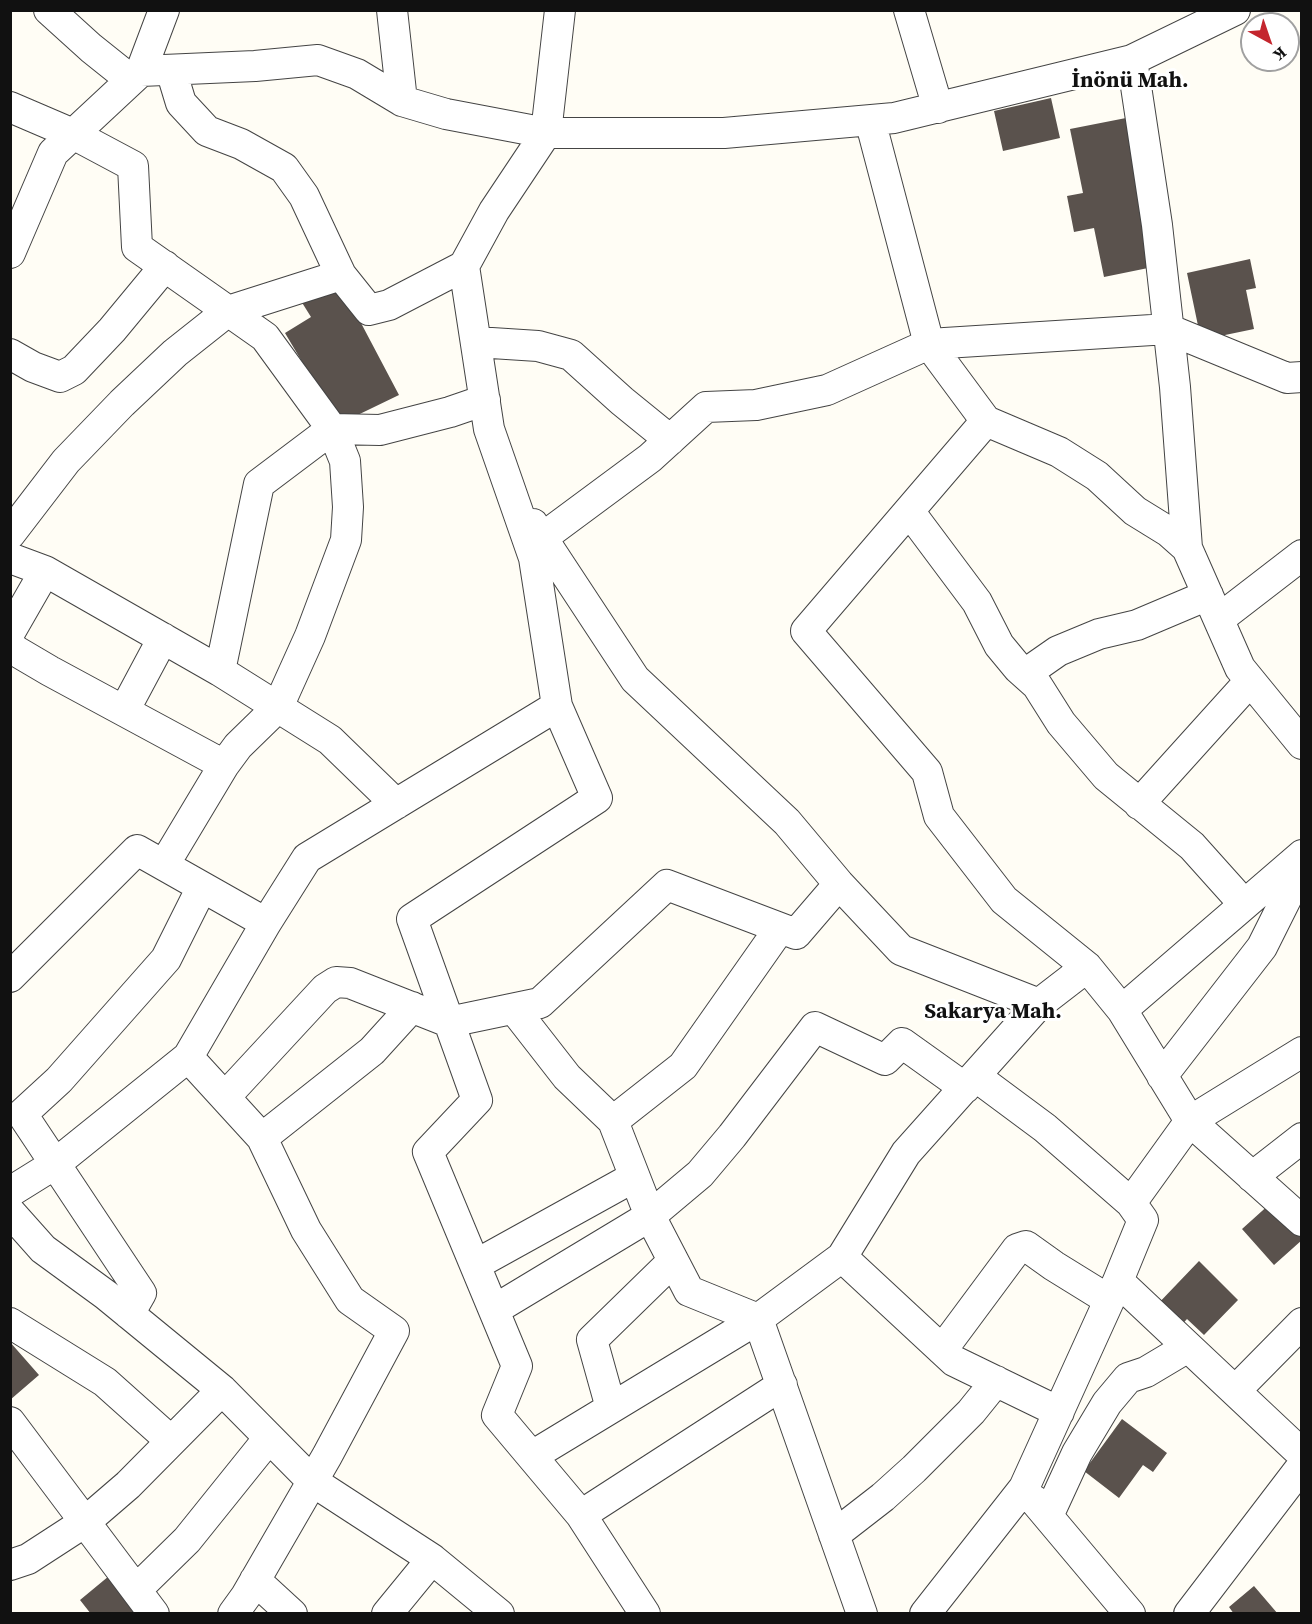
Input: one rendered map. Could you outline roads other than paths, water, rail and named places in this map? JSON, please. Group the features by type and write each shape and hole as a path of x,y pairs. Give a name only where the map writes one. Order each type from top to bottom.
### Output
{"street":[{"path":"49,10 91,48 136,76 171,70 318,60 357,74 402,100 446,114 546,133 724,133 894,118 1132,60 1235,10"},
{"path":"10,253 53,153 136,76 164,10"},
{"path":"392,10 402,100"},
{"path":"171,70 180,103 207,131 241,144 285,168 304,196 341,275 369,310 389,305 464,266 494,211 546,133 560,10"},
{"path":"909,10 938,108"},
{"path":"1132,60 1156,225 1175,387 1187,548 1240,668 1302,744"},
{"path":"10,107 73,134 133,166 137,247 265,337 332,429 345,461 348,507 346,540 310,636 278,707 238,746 224,765 164,865"},
{"path":"870,120 929,344 986,421 1059,452 1097,476 1134,511 1168,532 1187,548"},
{"path":"464,266 489,429 534,558 557,706 597,798 412,919 477,1100 428,1152 517,1365 497,1415 581,1515 645,1614"},
{"path":"10,354 33,367 60,377 74,370 112,330 165,267"},
{"path":"10,534 66,460 175,353 228,311 341,275"},
{"path":"542,538 650,458 706,407 756,405 827,390 929,344 1168,329 1287,378 1302,377"},
{"path":"476,342 538,346 572,355 622,401 670,440"},
{"path":"220,671 259,484 332,429 380,430 450,412 485,400"},
{"path":"986,421 806,631 927,772 939,816 1004,900 1087,967 1122,1010 1190,1121 1302,1221"},
{"path":"510,489 635,679 788,822 839,884 901,950 1039,1004"},
{"path":"909,511 977,602 999,645 1017,668 1037,685 1061,723 1106,776 1192,846 1244,904"},
{"path":"1025,675 1058,651 1099,634 1213,607 1302,555"},
{"path":"10,558 45,571 163,638 330,740 396,804"},
{"path":"10,632 45,571"},
{"path":"124,711 163,638"},
{"path":"10,645 50,671 224,765"},
{"path":"1139,804 1250,681"},
{"path":"10,1192 55,1164 188,1058 266,923 307,858 557,706"},
{"path":"10,977 137,850 266,923"},
{"path":"1122,1010 1302,855"},
{"path":"1162,1076 1262,947 1302,867"},
{"path":"225,1097 325,989 336,982 350,983 449,1023 540,1003 668,885 796,934 839,884"},
{"path":"129,1314 141,1293 22,1114 59,1080 166,959 202,887"},
{"path":"613,1121 683,1066 780,928"},
{"path":"532,1456 758,1319 842,1257 906,1154 1039,1004 1087,967"},
{"path":"262,1138 372,1051 411,1007"},
{"path":"514,1009 567,1077 613,1121 650,1216 689,1291 758,1319 862,1614"},
{"path":"494,1310 650,1216 700,1174 815,1027 885,1060 902,1043 1045,1128 1131,1203 1143,1220 1114,1291 1024,1488 925,1614"},
{"path":"1131,1203 1190,1121 1302,1052"},
{"path":"188,1058 262,1138 306,1230 350,1300 394,1331 312,1480 246,1596 233,1614"},
{"path":"1252,1177 1302,1138"},
{"path":"475,1265 634,1177"},
{"path":"10,1212 43,1249 106,1294 222,1390 312,1480 432,1559 500,1614"},
{"path":"942,1350 1017,1249 1026,1246 1054,1266 1114,1291 1188,1347 1235,1391 1295,1436"},
{"path":"842,1257 954,1361 1059,1412"},
{"path":"610,1408 592,1340 673,1261"},
{"path":"10,1323 105,1382 171,1441"},
{"path":"1235,1391 1302,1323"},
{"path":"1048,1516 1077,1453 1107,1402 1128,1378 1146,1372 1188,1347"},
{"path":"834,1535 915,1469 971,1412 996,1381"},
{"path":"581,1515 782,1385"},
{"path":"10,1565 28,1559 85,1522 128,1485 222,1390"},
{"path":"10,1422 146,1602 187,1540 269,1438"},
{"path":"1189,1614 1302,1466"},
{"path":"1024,1488 1130,1614"},
{"path":"387,1614 432,1559"},
{"path":"255,1580 292,1614"}],"district":[{"name":"İnönü Mah.","path":"1130,81"},
{"name":"Sakarya Mah.","path":"993,1012"}]}
